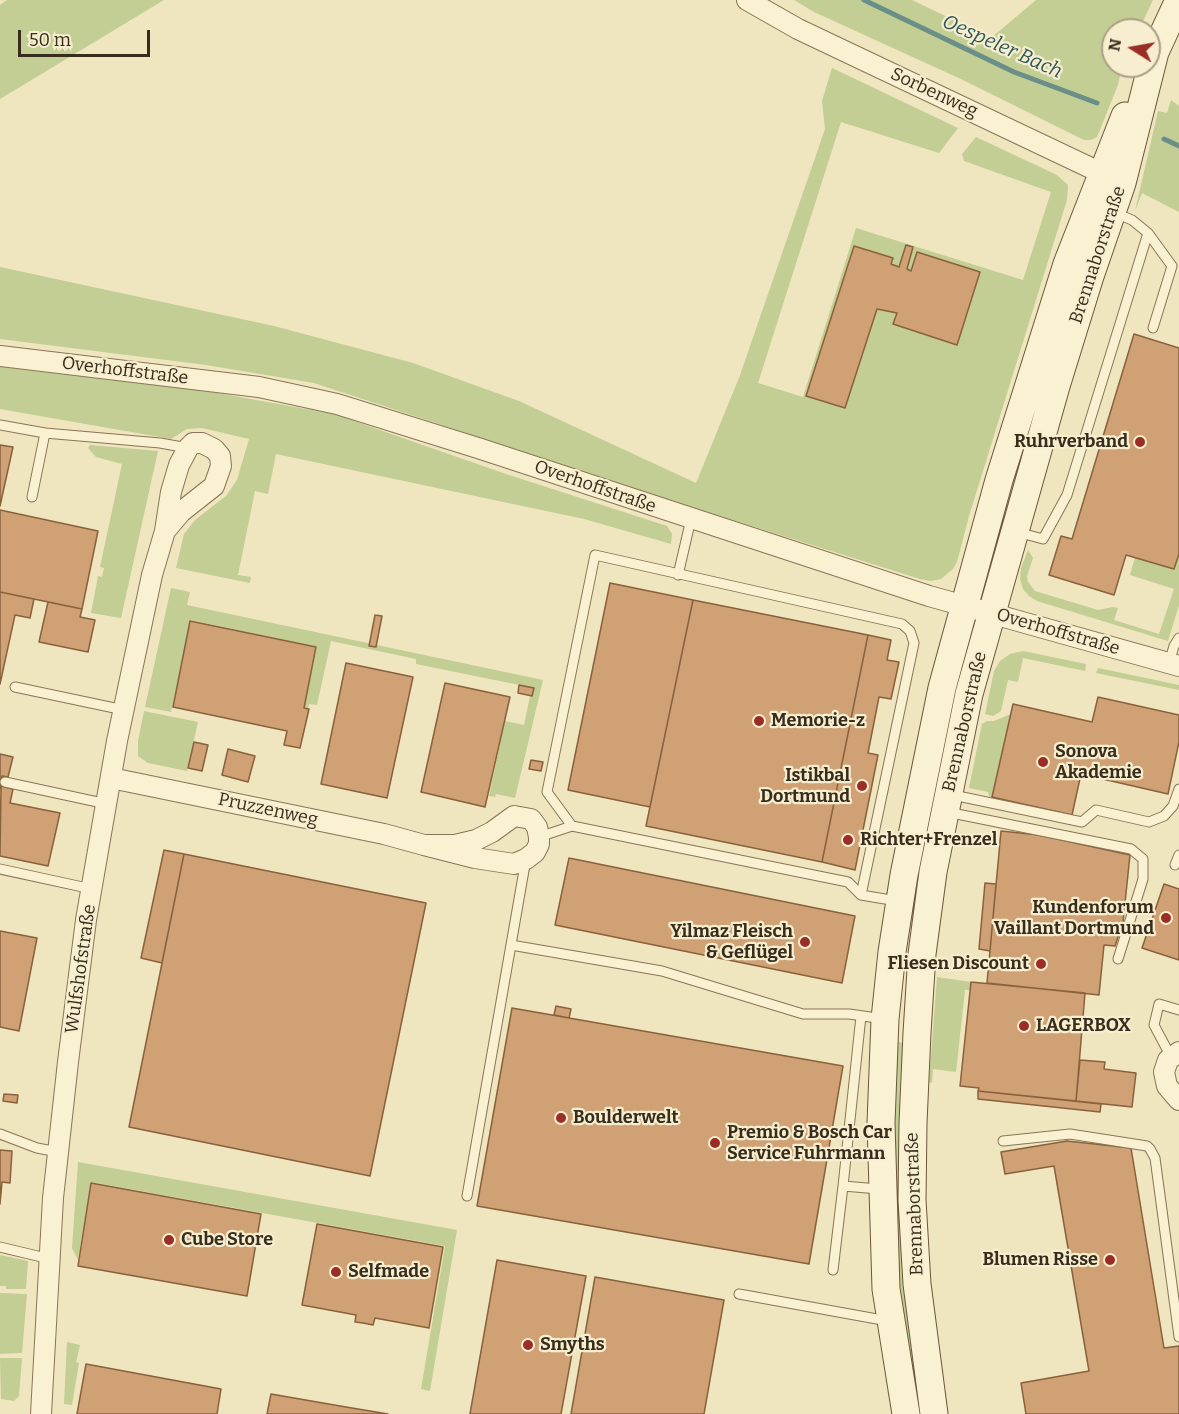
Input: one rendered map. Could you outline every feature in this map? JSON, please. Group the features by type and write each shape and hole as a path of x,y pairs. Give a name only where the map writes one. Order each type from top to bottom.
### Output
{"main road":[{"name":"Brennaborstraße","path":"1161,39 1179,0"},
{"name":"Brennaborstraße","path":"906,1414 886,1289 881,1123 873,1017 892,952 942,688 999,480 1063,275 1112,178 1145,78"},
{"name":"Brennaborstraße","path":"934,1414 917,1284 912,1200 912,1123 917,1033 933,872 969,694 1056,386 1112,212 1112,178"},
{"path":"900,902 928,908"},
{"path":"873,1017 917,1033"}],"street":[{"name":"Sorbenweg","path":"747,0 798,29 1112,178"},
{"name":"Overhoffstraße","path":"0,356 288,392 386,418 691,519 965,606 1174,665"},
{"name":"Wulfshofstraße","path":"41,1414 53,1198 68,1062 106,804 152,575 165,531 177,472 188,448 194,443 202,443 214,449 220,456 220,473 214,486 181,512 165,531"},
{"name":"Pruzzenweg","path":"111,778 384,834 493,862 514,864 526,859"},
{"name":"Pruzzenweg","path":"424,845 455,845 476,840 514,816 531,819 537,828 539,837"},
{"path":"526,859 535,852 539,844 539,837"},
{"path":"1175,1054 1165,1065 1164,1079 1171,1093 1179,1100"}],"lane":[{"path":"1112,212 1132,220 1148,233 1172,266 1153,328"},
{"path":"1015,531 1043,539 1067,495 1148,233"},
{"path":"0,425 45,433 160,443 188,448"},
{"path":"32,497 45,433"},
{"path":"678,575 691,519"},
{"path":"572,826 548,792 595,555 902,624 910,632 914,643 861,895"},
{"path":"1174,665 1174,646 1179,638"},
{"path":"15,687 124,710"},
{"path":"5,782 106,804"},
{"path":"947,803 1082,822 1096,810 1149,822 1164,816 1173,806 1179,789"},
{"path":"947,803 1131,849 1143,859 1143,879 1118,959"},
{"path":"539,837 572,826 848,882 861,895 900,902"},
{"path":"1175,865 1179,855"},
{"path":"467,1196 526,859"},
{"path":"0,870 92,889"},
{"path":"511,945 662,971 803,1014 849,1014 873,1017 843,1186 833,1270"},
{"path":"1175,1054 1154,1025 1159,1004 1179,1010"},
{"path":"0,1134 37,1148 58,1152"},
{"path":"1002,1141 1070,1134 1147,1146 1150,1149 1155,1158 1179,1337"},
{"path":"843,1186 882,1189"},
{"path":"0,1247 50,1259"},
{"path":"739,1294 891,1321"}],"green space":[{"path":"7,0 164,0 0,99 0,5"},
{"path":"794,0 912,0 991,38 1036,0 1153,0 1145,18 1101,18 1101,78 1119,78 1097,137 1091,140 1084,140 963,80 814,12"},
{"path":"832,68 958,128 939,153 841,122 758,383 803,397 856,228 1023,280 1051,192 964,161 962,154 976,137 1057,175 1068,185 1067,200 969,516 957,562 953,569 941,579 931,581 920,579 688,506 314,383 206,365 0,339 0,267 274,326 413,363 519,401 696,483 739,378 825,129 822,101"},
{"path":"1171,100 1179,106 1179,212 1142,193 1135,211 1158,111 1167,113"},
{"path":"0,366 195,389 334,414 506,474 667,526 672,534 671,544 584,519 276,454 268,494 255,491 238,575 251,577 250,583 176,568 184,534 195,520 226,496 237,480 249,439 202,428 187,429 171,439 0,409"},
{"path":"90,445 158,451 121,618 91,613 98,576 102,577 104,568 100,567 122,464 96,457 88,448"},
{"path":"1028,550 1033,558 1027,576 1028,582 1035,591 1098,610 1118,608 1114,620 1159,634 1174,589 1130,575 1135,557 1174,569 1179,554 1179,605 1168,641 1037,601 1029,596 1023,589 1020,579 1021,568"},
{"path":"171,588 190,592 187,605 543,680 515,798 496,794 495,797 489,796 505,721 524,725 534,688 416,664 416,659 331,641 317,705 309,704 308,708 304,707 317,647 191,620 171,712 145,707"},
{"path":"1023,651 1086,664 1085,671 1023,658 1018,682 1008,680 1001,711 993,716 985,714 994,671 1000,661 1010,654"},
{"path":"1098,668 1179,685 1179,690 1096,673"},
{"path":"144,711 198,722 187,771 148,763 138,756 138,741"},
{"path":"1011,714 992,797 1072,815 1072,817 990,799 988,792 969,788 982,724"},
{"path":"937,977 971,982 970,990 965,990 956,1072 933,1069 932,1083 929,1082"},
{"path":"896,1041 905,1044 925,1414 918,1414 909,1344 894,1262 894,1043"},
{"path":"78,1162 457,1230 430,1391 421,1389 445,1246 91,1182 78,1260 72,1248"},
{"path":"0,1255 28,1261 26,1289 6,1289 6,1286 0,1286"},
{"path":"0,1293 27,1294 22,1353 0,1354"},
{"path":"67,1342 80,1345 72,1405 64,1404"},
{"path":"0,1358 22,1358 19,1396 14,1401 1,1399"}],"building":[{"path":"906,245 913,247 907,269 911,271 917,252 980,272 957,345 893,324 897,313 877,309 845,408 806,396 854,246 893,258 891,264 899,267"},
{"name":"Ruhrverband","path":"1134,334 1179,348 1179,554 1174,569 1126,555 1114,595 1049,575 1061,536 1072,539"},
{"path":"0,445 13,447 0,506"},
{"path":"0,510 98,531 82,609 0,592"},
{"path":"610,583 693,600 650,807 568,790"},
{"path":"0,592 34,599 30,618 15,615 0,684"},
{"name":"Memorie-z","path":"693,600 868,635 822,862 646,826"},
{"path":"48,602 82,609 80,617 95,620 88,652 39,642"},
{"path":"375,615 382,616 376,647 369,646"},
{"path":"190,621 316,647 304,708 309,709 300,748 284,745 287,731 173,707"},
{"path":"868,635 891,640 887,660 899,662 891,699 879,697 868,753 878,755 855,870 822,862"},
{"path":"346,663 413,677 387,798 321,784"},
{"path":"445,683 510,697 485,807 421,792"},
{"path":"519,685 534,688 532,696 518,693"},
{"path":"1098,697 1179,715 1179,742 1168,794 1081,774 1072,815 992,797 1013,704 1092,722"},
{"path":"194,742 208,745 202,771 188,768"},
{"path":"228,749 255,756 248,782 222,775"},
{"path":"0,754 13,757 8,777 2,776 0,789"},
{"path":"531,760 543,762 541,771 529,769"},
{"path":"1,786 13,789 10,803 60,813 48,866 0,856"},
{"path":"1001,831 1039,835 1130,855 1123,922 1115,946 1104,945 1099,995 987,983"},
{"path":"164,850 184,854 162,963 141,958"},
{"path":"184,854 426,903 370,1176 129,1127"},
{"path":"569,858 855,916 842,983 555,925"},
{"path":"985,883 996,884 990,951 979,949"},
{"name":"Kundenforum Vaillant Dortmund","path":"1164,884 1179,889 1179,960 1142,948"},
{"path":"0,931 37,938 19,1031 0,1027"},
{"name":"LAGERBOX","path":"971,982 1085,993 1076,1101 978,1091 979,1088 960,1086"},
{"path":"556,1006 571,1009 569,1018 554,1015"},
{"path":"512,1008 843,1066 809,1264 477,1206"},
{"path":"1080,1060 1105,1062 1104,1069 1136,1073 1132,1107 1076,1101"},
{"path":"978,1091 1101,1104 1100,1112 978,1099"},
{"path":"4,1094 18,1095 17,1103 3,1101"},
{"name":"Blumen Risse","path":"1067,1141 1131,1148 1164,1348 1179,1346 1179,1414 1026,1414 1021,1383 1089,1371 1054,1166 1005,1174 1001,1152"},
{"path":"0,1150 12,1151 10,1183 2,1182 0,1204"},
{"name":"Cube Store","path":"91,1183 261,1214 247,1296 78,1266"},
{"path":"317,1224 443,1247 429,1328 375,1318 373,1325 355,1322 356,1315 302,1305"},
{"name":"Smyths","path":"497,1260 586,1276 561,1414 470,1414"},
{"path":"595,1277 724,1300 704,1414 571,1414"},
{"path":"86,1364 221,1389 217,1414 77,1414"},
{"path":"271,1394 346,1407 388,1414 267,1414"}],"waterway":[{"name":"Oespeler Bach","path":"864,0 1014,72 1097,103"},
{"name":"Oespeler Bach","path":"1164,139 1179,146"}],"place":[{"name":"Ruhrverband","path":"1140,442"},
{"name":"Memorie-z","path":"759,721"},
{"name":"Sonova Akademie","path":"1043,762"},
{"name":"Istikbal Dortmund","path":"862,786"},
{"name":"Richter+Frenzel","path":"848,840"},
{"name":"Kundenforum Vaillant Dortmund","path":"1166,918"},
{"name":"Yilmaz Fleisch & Geflügel","path":"805,942"},
{"name":"Fliesen Discount","path":"1041,964"},
{"name":"LAGERBOX","path":"1024,1026"},
{"name":"Boulderwelt","path":"561,1118"},
{"name":"Premio & Bosch Car Service Fuhrmann","path":"715,1143"},
{"name":"Cube Store","path":"169,1240"},
{"name":"Blumen Risse","path":"1110,1260"},
{"name":"Selfmade","path":"336,1272"},
{"name":"Smyths","path":"528,1345"}]}
